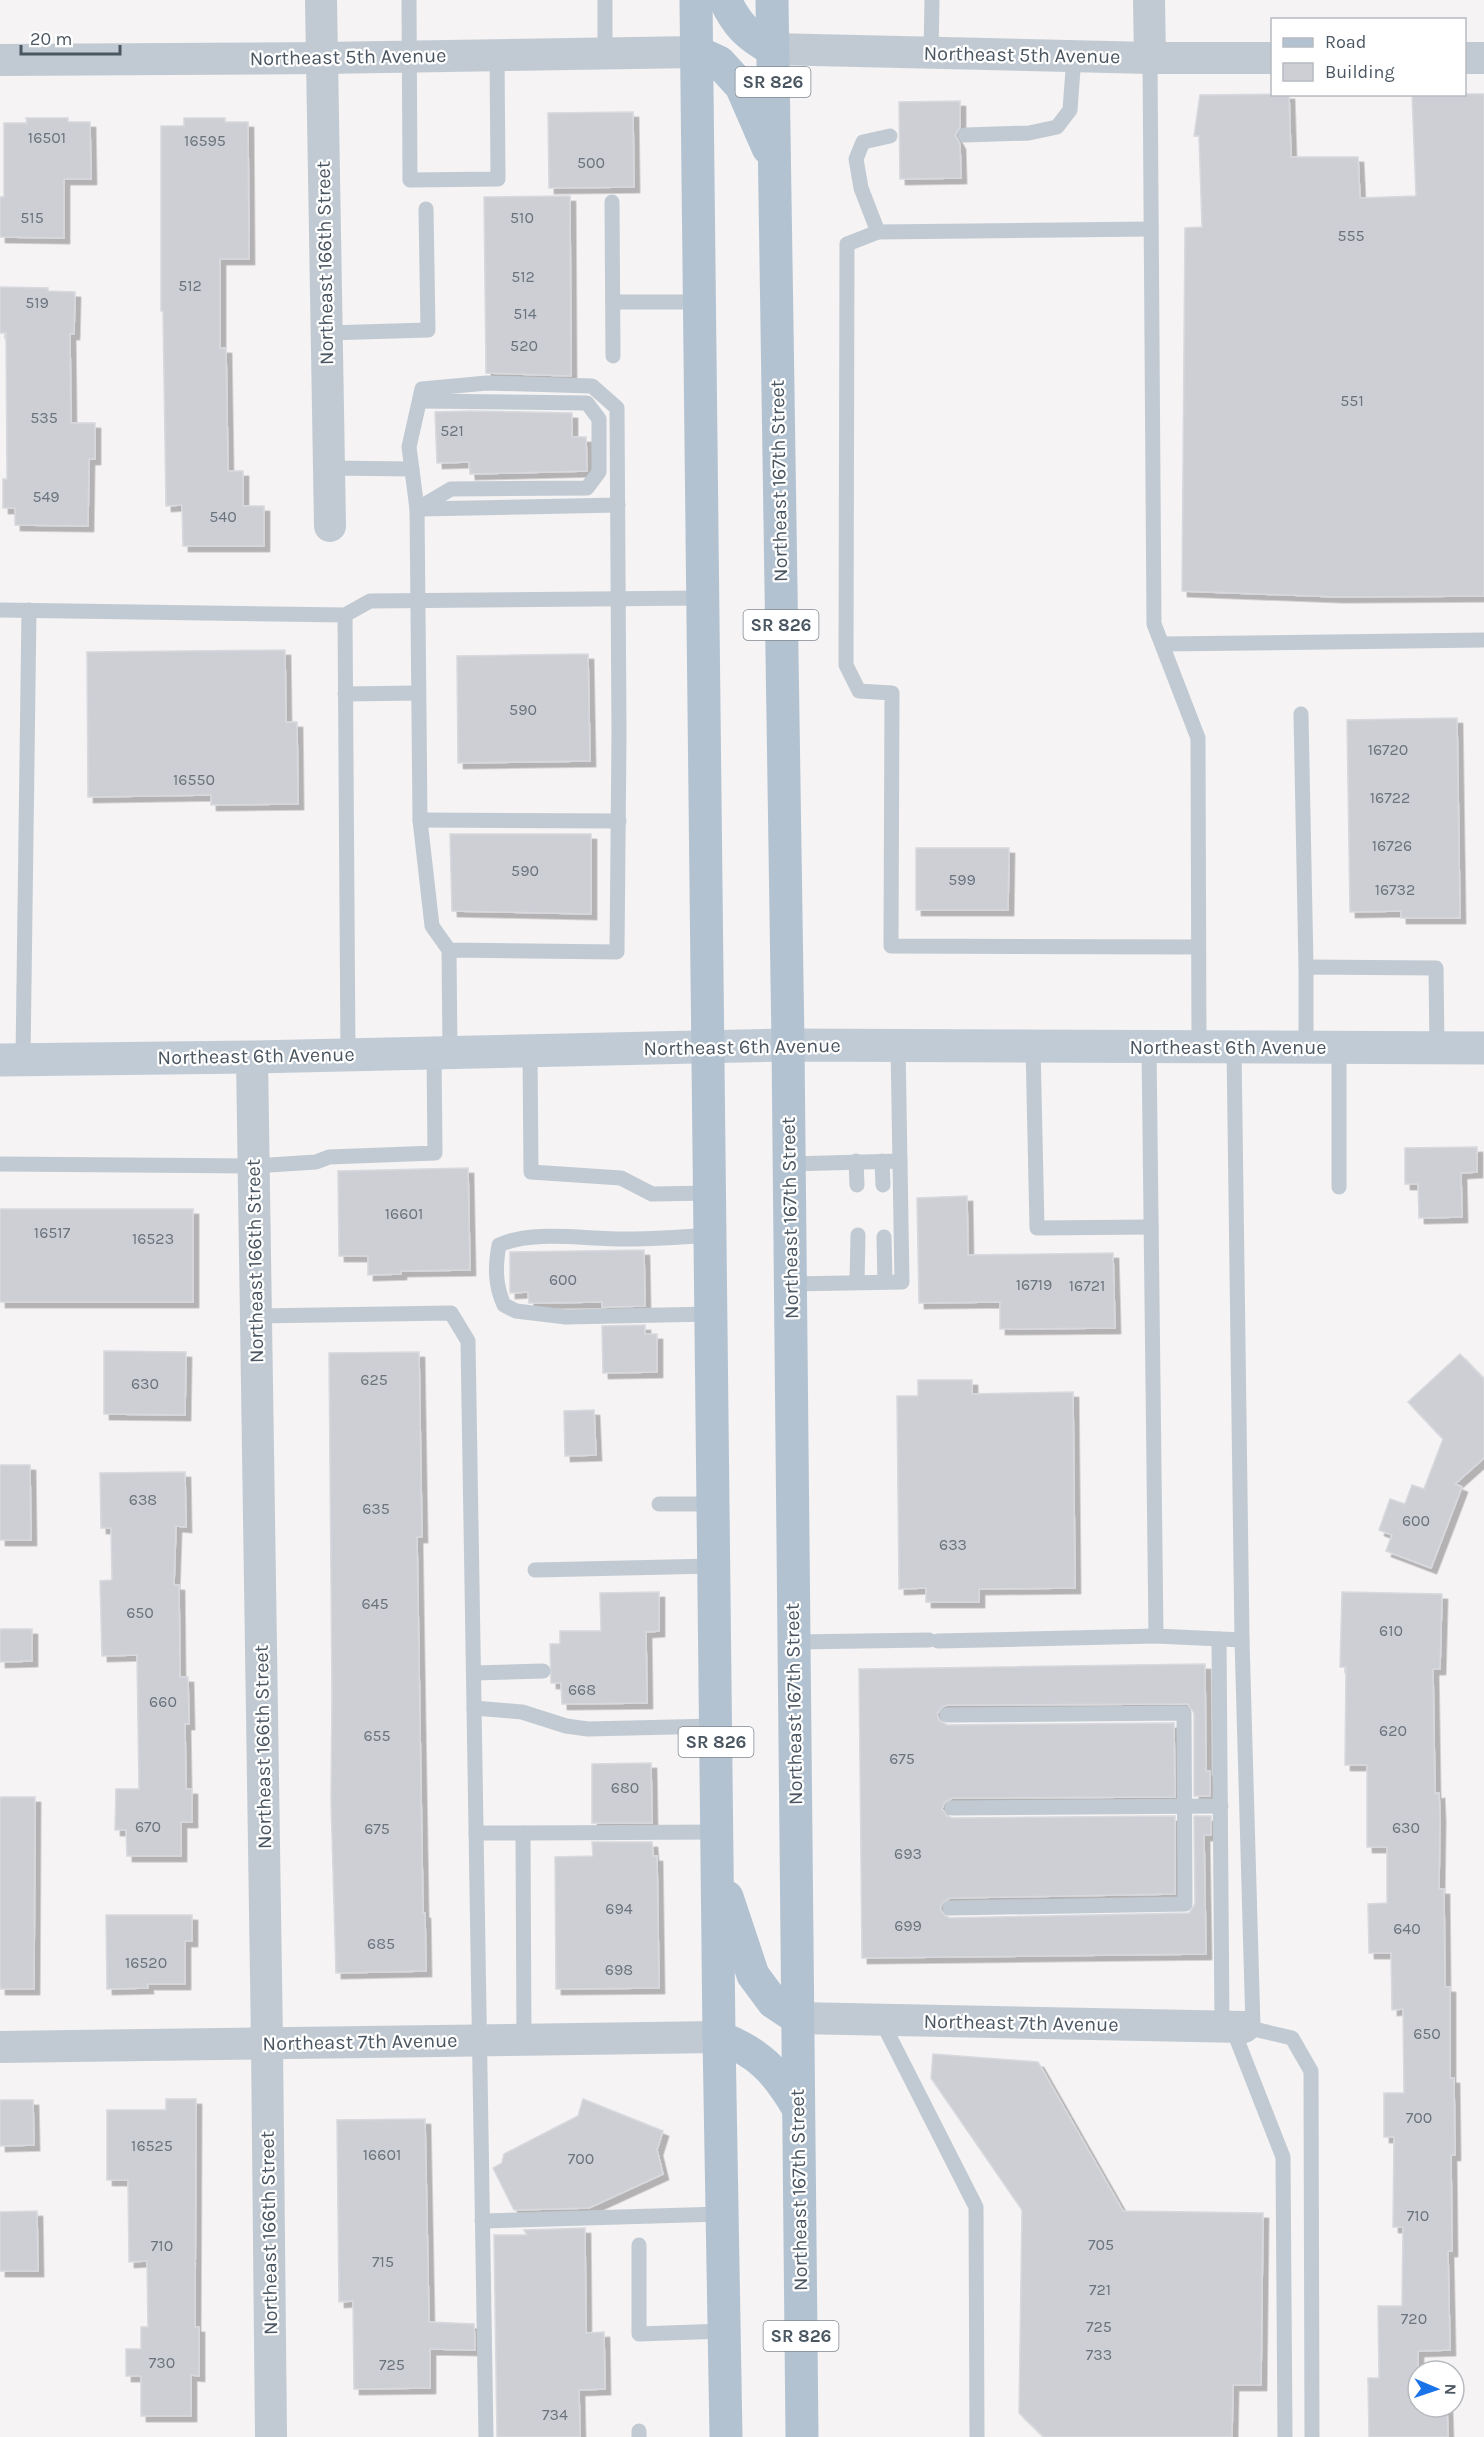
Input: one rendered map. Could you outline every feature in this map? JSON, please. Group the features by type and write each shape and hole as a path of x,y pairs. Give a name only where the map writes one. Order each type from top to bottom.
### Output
{"main road":[{"name":"SR 826","path":"696,0 719,2037 726,2437"},
{"path":"725,0 735,20 754,40 772,49"},
{"name":"Northeast 167th Street","path":"772,0 791,1284 802,2437"},
{"path":"697,52 719,62 741,86 774,164"},
{"name":"Northeast 6th Avenue","path":"12,1059 252,1057 788,1045 1484,1048"},
{"path":"717,1870 753,1975 773,2002 797,2018"},
{"path":"719,2037 743,2047 764,2061 782,2080 798,2108"}],"street":[{"name":"Northeast 166th Street","path":"321,0 330,526"},
{"path":"1149,0 1150,58"},
{"name":"Northeast 5th Avenue","path":"772,49 1150,58 1271,58"},
{"name":"Northeast 5th Avenue","path":"0,60 697,52"},
{"path":"1466,58 1484,58"},
{"name":"Northeast 166th Street","path":"252,1057 271,2437"},
{"name":"Northeast 7th Avenue","path":"797,2018 1238,2027"},
{"name":"Northeast 7th Avenue","path":"0,2047 719,2037"}],"lane":[{"path":"409,0 410,180 498,180 497,55"},
{"path":"605,0 605,53"},
{"path":"931,53 932,0"},
{"path":"965,135 1029,133 1057,127 1070,110 1074,56"},
{"path":"1150,58 1154,624 1198,738 1199,1047"},
{"path":"878,232 861,188 856,159 863,142 890,136"},
{"path":"612,202 614,356"},
{"path":"327,333 428,330 426,208"},
{"path":"1151,230 878,232 847,244 846,665 860,691 892,693 891,945 1198,947"},
{"path":"613,303 699,302"},
{"path":"0,1164 253,1166 316,1162 330,1157 435,1153 449,950 432,926 420,820 417,509 409,447 422,389 487,383 592,386 617,408 619,822 617,952 449,950"},
{"path":"417,509 451,489 586,488 599,472 599,420 587,403 420,401"},
{"path":"329,468 412,469"},
{"path":"417,509 618,505"},
{"path":"0,610 345,615 370,601 703,598"},
{"path":"12,1059 29,610"},
{"path":"345,615 348,1055"},
{"path":"1162,645 1484,640"},
{"path":"345,694 418,693"},
{"path":"1301,714 1306,1047"},
{"path":"420,820 619,822"},
{"path":"1306,967 1436,968 1437,1048"},
{"path":"791,1284 902,1282 898,1046"},
{"path":"1033,1046 1037,1228 1151,1227"},
{"path":"1149,1047 1156,1636"},
{"path":"1234,1047 1242,1641 1238,2027"},
{"path":"1339,1048 1339,1187"},
{"path":"530,1051 531,1172 621,1178 652,1194 710,1193"},
{"path":"856,1161 857,1185"},
{"path":"882,1161 883,1185"},
{"path":"789,1164 900,1161"},
{"path":"711,1235 627,1239 545,1238 509,1241 500,1245 496,1264 498,1292 504,1305 516,1311 566,1317 711,1314"},
{"path":"857,1282 858,1235"},
{"path":"884,1236 885,1282"},
{"path":"256,1316 451,1313 468,1341 486,2437"},
{"path":"659,1504 713,1504"},
{"path":"535,1570 714,1566"},
{"path":"794,1642 1156,1636 1242,1641"},
{"path":"1219,1639 1221,1806 1238,2027 1283,2157 1285,2437"},
{"path":"474,1673 543,1671"},
{"path":"474,1708 522,1712 566,1726 588,1729 716,1726"},
{"path":"947,1715 1184,1713 1185,1904 950,1908"},
{"path":"952,1808 1221,1806"},
{"path":"476,1833 717,1832"},
{"path":"523,1833 524,2039"},
{"path":"881,2020 976,2207 977,2437"},
{"path":"1238,2027 1292,2038 1311,2071 1312,2437"},
{"path":"482,2221 722,2214"},
{"path":"639,2245 639,2334 724,2331"}],"building":[{"path":"1484,94 1484,596 1338,597 1182,591 1185,228 1202,227 1199,136 1194,136 1200,95 1289,96 1291,157 1358,157 1360,198 1416,196 1412,96"},
{"path":"960,101 960,127 955,135 960,144 961,178 900,179 899,102"},
{"path":"633,112 634,187 549,188 548,113"},
{"path":"26,118 68,118 68,122 90,122 91,179 64,179 64,238 0,237 0,197 4,197 4,123 27,123"},
{"path":"184,118 225,118 225,122 248,122 249,259 220,259 220,348 226,348 228,471 243,471 243,506 264,506 264,546 183,546 182,505 166,506 163,311 161,311 161,126 184,126"},
{"path":"570,196 571,376 486,373 484,197"},
{"path":"0,287 48,288 48,291 75,292 74,334 70,334 71,423 95,423 95,459 89,459 88,526 15,525 15,508 3,508 3,479 7,479 6,333 0,333"},
{"path":"435,412 572,413 572,437 586,437 587,471 470,474 469,462 437,463"},
{"path":"285,650 286,722 297,722 298,804 211,805 211,795 88,797 87,652"},
{"path":"588,654 590,761 458,763 457,656"},
{"path":"1457,718 1460,918 1401,918 1401,911 1350,912 1347,720"},
{"path":"450,834 591,834 591,914 452,911"},
{"path":"916,848 1009,848 1008,910 916,910"},
{"path":"1477,1147 1477,1172 1461,1173 1462,1217 1419,1218 1418,1184 1405,1184 1405,1148"},
{"path":"468,1168 470,1270 401,1271 401,1274 368,1275 368,1256 339,1256 338,1171"},
{"path":"967,1196 968,1255 1113,1253 1115,1328 1000,1329 1000,1302 919,1303 917,1198"},
{"path":"0,1209 193,1209 193,1302 0,1302"},
{"path":"644,1250 645,1306 602,1307 602,1302 529,1303 528,1292 510,1293 510,1252"},
{"path":"645,1325 645,1334 657,1334 657,1372 603,1373 602,1326"},
{"path":"104,1351 186,1352 185,1415 104,1414"},
{"path":"419,1352 422,1537 417,1537 426,1971 336,1973 331,1800 329,1353"},
{"path":"1460,1354 1484,1379 1484,1458 1455,1484 1462,1487 1431,1568 1386,1551 1392,1535 1379,1530 1390,1499 1405,1504 1412,1485 1424,1489 1443,1439 1408,1402"},
{"path":"918,1380 972,1380 972,1394 1073,1392 1075,1588 979,1589 979,1602 926,1602 926,1588 899,1589 897,1396 918,1396"},
{"path":"594,1410 596,1455 565,1456 564,1411"},
{"path":"0,1465 30,1465 31,1540 0,1540"},
{"path":"185,1472 186,1527 176,1526 174,1585 179,1585 180,1677 188,1677 189,1724 185,1724 186,1789 192,1789 192,1822 181,1822 181,1856 127,1856 126,1830 115,1830 116,1789 139,1789 137,1655 102,1656 100,1581 112,1580 111,1528 101,1528 100,1473"},
{"path":"659,1592 659,1631 646,1632 647,1703 562,1704 561,1683 551,1683 550,1644 560,1644 560,1631 601,1631 600,1593"},
{"path":"1342,1592 1442,1594 1440,1669 1433,1669 1435,1794 1439,1793 1440,1816 1439,1889 1444,1889 1445,1987 1450,1987 1450,2078 1454,2078 1455,2155 1451,2155 1452,2251 1448,2251 1450,2350 1418,2351 1418,2359 1406,2359 1406,2419 1447,2419 1448,2437 1369,2437 1368,2378 1379,2378 1378,2306 1402,2306 1403,2227 1393,2227 1394,2137 1384,2137 1384,2093 1404,2093 1403,2009 1392,2010 1391,1953 1369,1953 1368,1904 1387,1903 1387,1847 1367,1847 1367,1765 1345,1765 1346,1667 1340,1667"},
{"path":"0,1629 32,1629 32,1661 0,1662"},
{"path":"1205,1664 1206,1771 1210,1771 1210,1796 1194,1796 1194,1713 1188,1704 947,1705 942,1707 937,1714 939,1720 947,1725 1174,1723 1175,1797 952,1798 944,1803 942,1809 947,1816 952,1818 1175,1816 1175,1894 950,1898 942,1903 940,1909 945,1916 950,1918 1189,1913 1195,1904 1194,1816 1211,1816 1211,1835 1204,1835 1206,1954 862,1958 859,1669"},
{"path":"651,1763 652,1823 592,1823 592,1764"},
{"path":"0,1797 35,1797 34,1989 0,1989"},
{"path":"592,1842 652,1842 653,1856 657,1856 659,1988 556,1989 555,1857 593,1856"},
{"path":"106,1915 192,1915 192,1941 185,1941 185,1984 147,1984 148,1988 107,1989"},
{"path":"933,2054 1038,2062 1123,2211 1263,2213 1261,2385 1233,2385 1232,2437 1044,2437 1019,2413 1022,2210 931,2078"},
{"path":"166,2099 196,2099 195,2327 199,2327 199,2376 191,2375 191,2416 141,2416 141,2376 126,2376 126,2349 141,2349 141,2327 148,2327 147,2261 129,2262 128,2180 107,2180 107,2110 166,2110"},
{"path":"583,2099 663,2131 657,2150 663,2174 589,2208 514,2210 493,2168 502,2163 504,2154 578,2116"},
{"path":"0,2100 33,2100 34,2145 0,2146"},
{"path":"425,2119 429,2322 474,2324 475,2350 430,2349 430,2388 354,2389 353,2301 339,2302 337,2120"},
{"path":"37,2211 38,2271 0,2271 0,2212"},
{"path":"585,2228 586,2333 604,2332 605,2389 579,2390 580,2437 497,2437 494,2235 527,2235 524,2230"}]}
